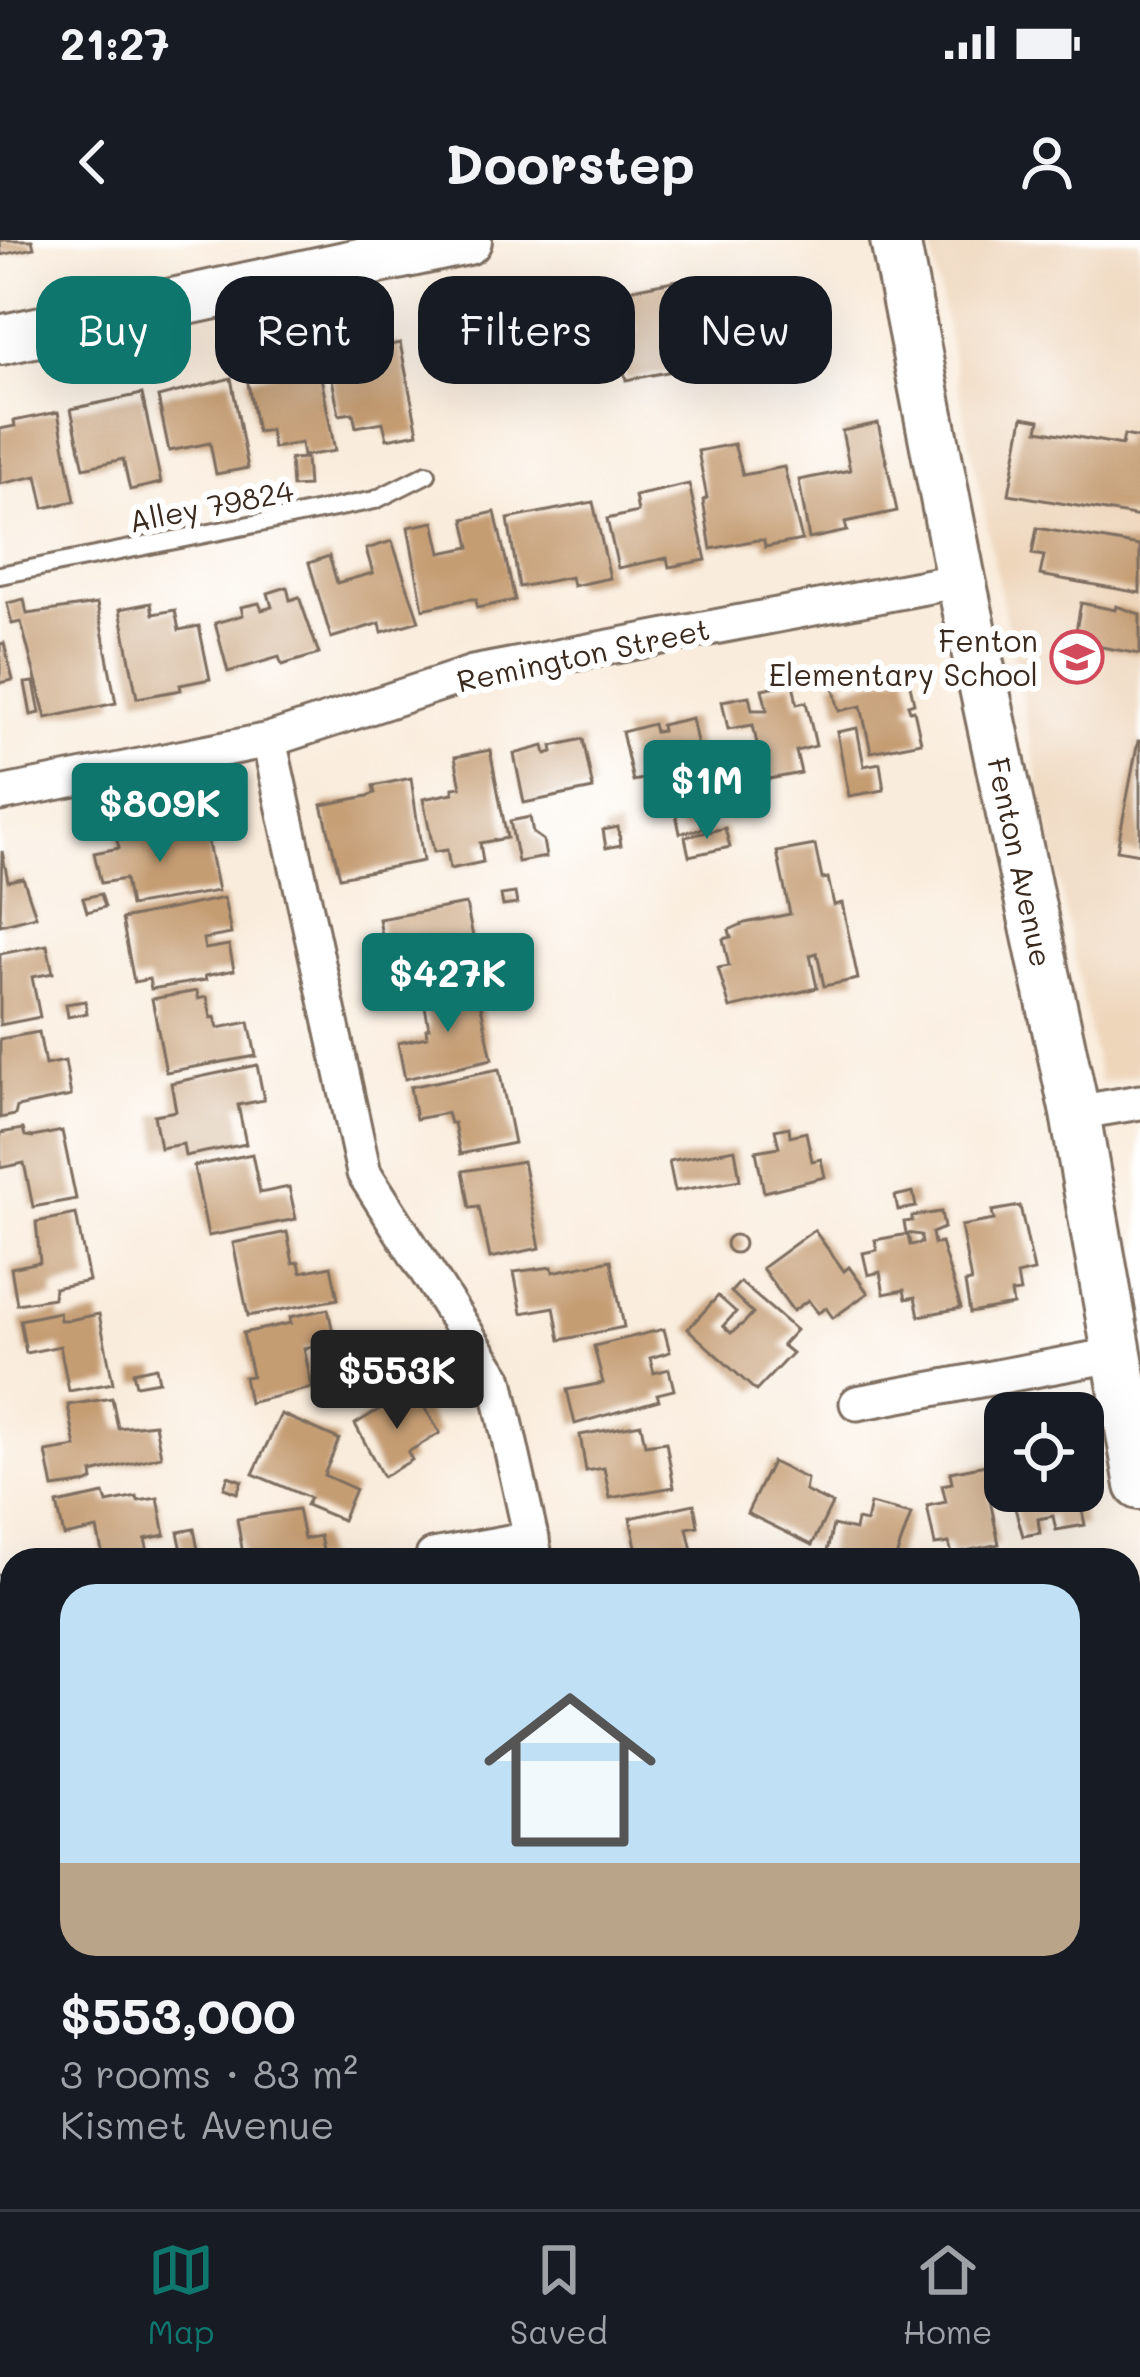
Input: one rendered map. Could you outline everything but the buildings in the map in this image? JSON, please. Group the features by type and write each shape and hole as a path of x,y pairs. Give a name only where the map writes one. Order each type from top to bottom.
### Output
{"street":[{"path":"0,340 466,240"},
{"name":"Fenton Avenue","path":"895,240 961,580 1076,1113 1114,1355 1140,1484"},
{"name":"Remington Street","path":"0,794 269,740 473,674 961,580"},
{"path":"269,740 364,1173 496,1380 534,1548"},
{"path":"1076,1113 1140,1102"},
{"path":"857,1403 1114,1355"}],"lane":[{"name":"Alley 79824","path":"0,575 375,500 427,474"}],"shaded area":[{"name":"Fenton Elementary School","path":"929,240 1140,240 1140,1074 1100,1083"}],"place":[{"name":"Fenton Elementary School","path":"1077,657"}]}
